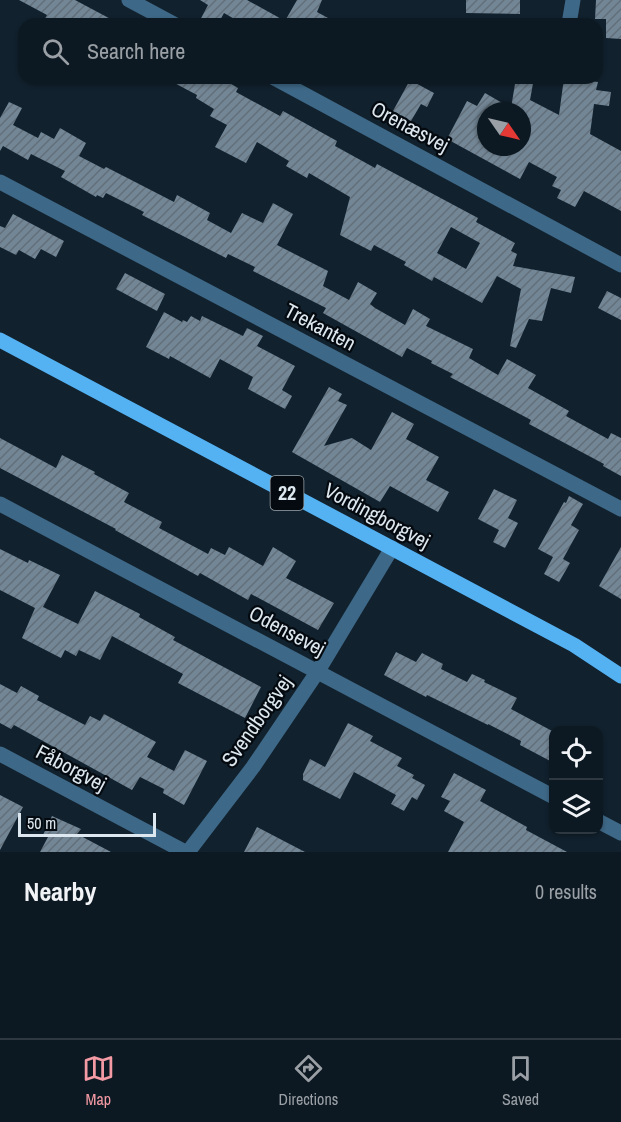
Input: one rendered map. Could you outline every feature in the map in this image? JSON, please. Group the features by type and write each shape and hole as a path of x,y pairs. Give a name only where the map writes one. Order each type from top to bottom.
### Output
{"main road":[{"name":"Vordingborgvej","path":"0,340 574,645 621,676"},
{"name":"Vordingborgvej","path":"574,645 621,664"}],"street":[{"path":"129,0 163,18"},
{"path":"570,18 573,0"},
{"name":"Orenæsvej","path":"285,84 621,265"},
{"name":"Trekanten","path":"0,182 621,510"},
{"name":"Odensevej","path":"0,504 549,794"},
{"name":"Svendborgvej","path":"187,852 253,767 318,671 392,548"},
{"name":"Fåborgvej","path":"0,754 187,852"},
{"path":"603,824 621,833"}],"building":[{"path":"19,0 75,0 109,18 45,18 47,15"},
{"path":"200,0 247,0 280,18 233,18 224,13 221,18 201,18 208,5"},
{"path":"297,0 322,0 317,12 328,18 287,18"},
{"path":"466,0 520,0 520,14 466,13"},
{"path":"596,0 621,0 621,39 606,38 606,19 595,18"},
{"path":"176,84 231,84 238,88 236,92 280,116 283,111 337,141 335,146 375,168 377,164 478,218 476,222 515,243 511,251 517,254 513,266 575,277 571,293 551,288 542,321 529,319 516,348 510,346 521,289 497,276 482,303 434,277 432,281 404,265 406,262 374,245 371,251 340,235 350,197 309,173 307,178 286,166 289,161 257,142 246,163 215,147 227,125 210,116 214,109 196,98 197,95","holes":["451,227 480,243 466,269 437,253"]},
{"path":"408,84 417,84 434,93 427,107 421,104 411,121 393,111"},
{"path":"515,84 533,84 530,100 559,115 563,84 598,84 596,90 611,92 609,106 594,104 590,134 621,151 621,211 584,191 575,207 557,198 561,190 552,186 557,177 529,162 520,179 478,156 531,156 531,102 512,102"},
{"path":"485,93 501,102 479,102"},
{"path":"467,101 477,106 477,155 447,139"},
{"path":"9,102 22,108 13,125 38,138 41,132 54,139 60,128 86,143 79,156 104,169 106,167 174,202 177,195 210,213 207,220 231,233 242,213 263,223 273,203 293,214 277,245 328,271 323,286 349,300 358,282 377,293 370,304 375,308 405,325 413,309 430,319 426,326 473,349 469,358 498,375 507,359 536,375 528,388 569,411 566,416 608,439 611,433 621,438 621,476 603,466 604,464 529,424 531,420 450,377 453,374 431,363 432,361 407,348 402,357 323,313 326,308 253,271 255,267 228,254 226,258 142,215 144,212 106,193 103,198 97,195 96,197 61,177 65,171 31,154 28,160 3,146 0,151 0,118"},
{"path":"13,214 64,241 56,257 41,249 35,259 19,250 16,255 0,247 0,226 5,228"},
{"path":"125,273 165,294 157,311 116,289"},
{"path":"607,291 621,298 621,320 598,308"},
{"path":"164,312 182,322 183,320 187,322 191,316 200,321 202,316 243,336 247,328 263,336 257,346 295,366 282,390 292,396 285,409 248,389 253,377 220,359 210,378 170,356 169,359 146,347"},
{"path":"329,387 342,394 338,401 347,405 324,446 352,438 371,450 392,412 414,424 406,439 439,457 426,480 449,492 438,512 390,486 380,502 292,452"},
{"path":"0,438 56,468 62,455 95,472 94,474 129,493 124,502 162,522 159,528 208,554 211,548 225,555 229,547 263,566 273,547 296,561 286,578 334,603 318,630 251,594 248,600 200,573 198,576 116,529 0,468"},
{"path":"494,489 517,500 508,518 518,523 505,548 493,542 499,530 478,519"},
{"path":"569,496 583,504 571,525 579,530 563,559 570,563 559,582 544,574 553,557 538,549"},
{"path":"621,547 621,599 599,586"},
{"path":"0,549 60,575 43,607 78,624 95,591 140,614 139,617 175,637 173,640 261,687 245,718 178,683 183,674 112,636 100,660 79,650 76,656 65,650 61,658 22,638 35,608 0,590"},
{"path":"396,652 416,662 422,653 443,664 441,669 467,682 472,674 485,680 484,682 517,698 511,709 549,729 549,760 520,745 521,741 384,675"},
{"path":"0,684 17,693 21,686 39,696 37,700 85,725 90,716 100,721 104,714 156,742 147,757 174,771 185,750 207,761 184,805 163,793 164,789 140,777 132,790 14,725 11,729 0,723"},
{"path":"348,723 373,736 370,741 402,758 397,766 414,775 412,778 425,785 417,800 412,797 404,811 391,804 396,795 354,772 340,799 303,780 303,774 310,759 325,767"},
{"path":"454,773 486,790 480,801 567,852 448,852 464,822 444,811 450,801 441,797"},
{"path":"0,795 23,807 0,850"},
{"path":"52,816 81,829 77,834 111,852 40,852 48,837 43,835"},
{"path":"257,827 305,852 244,852"}]}
